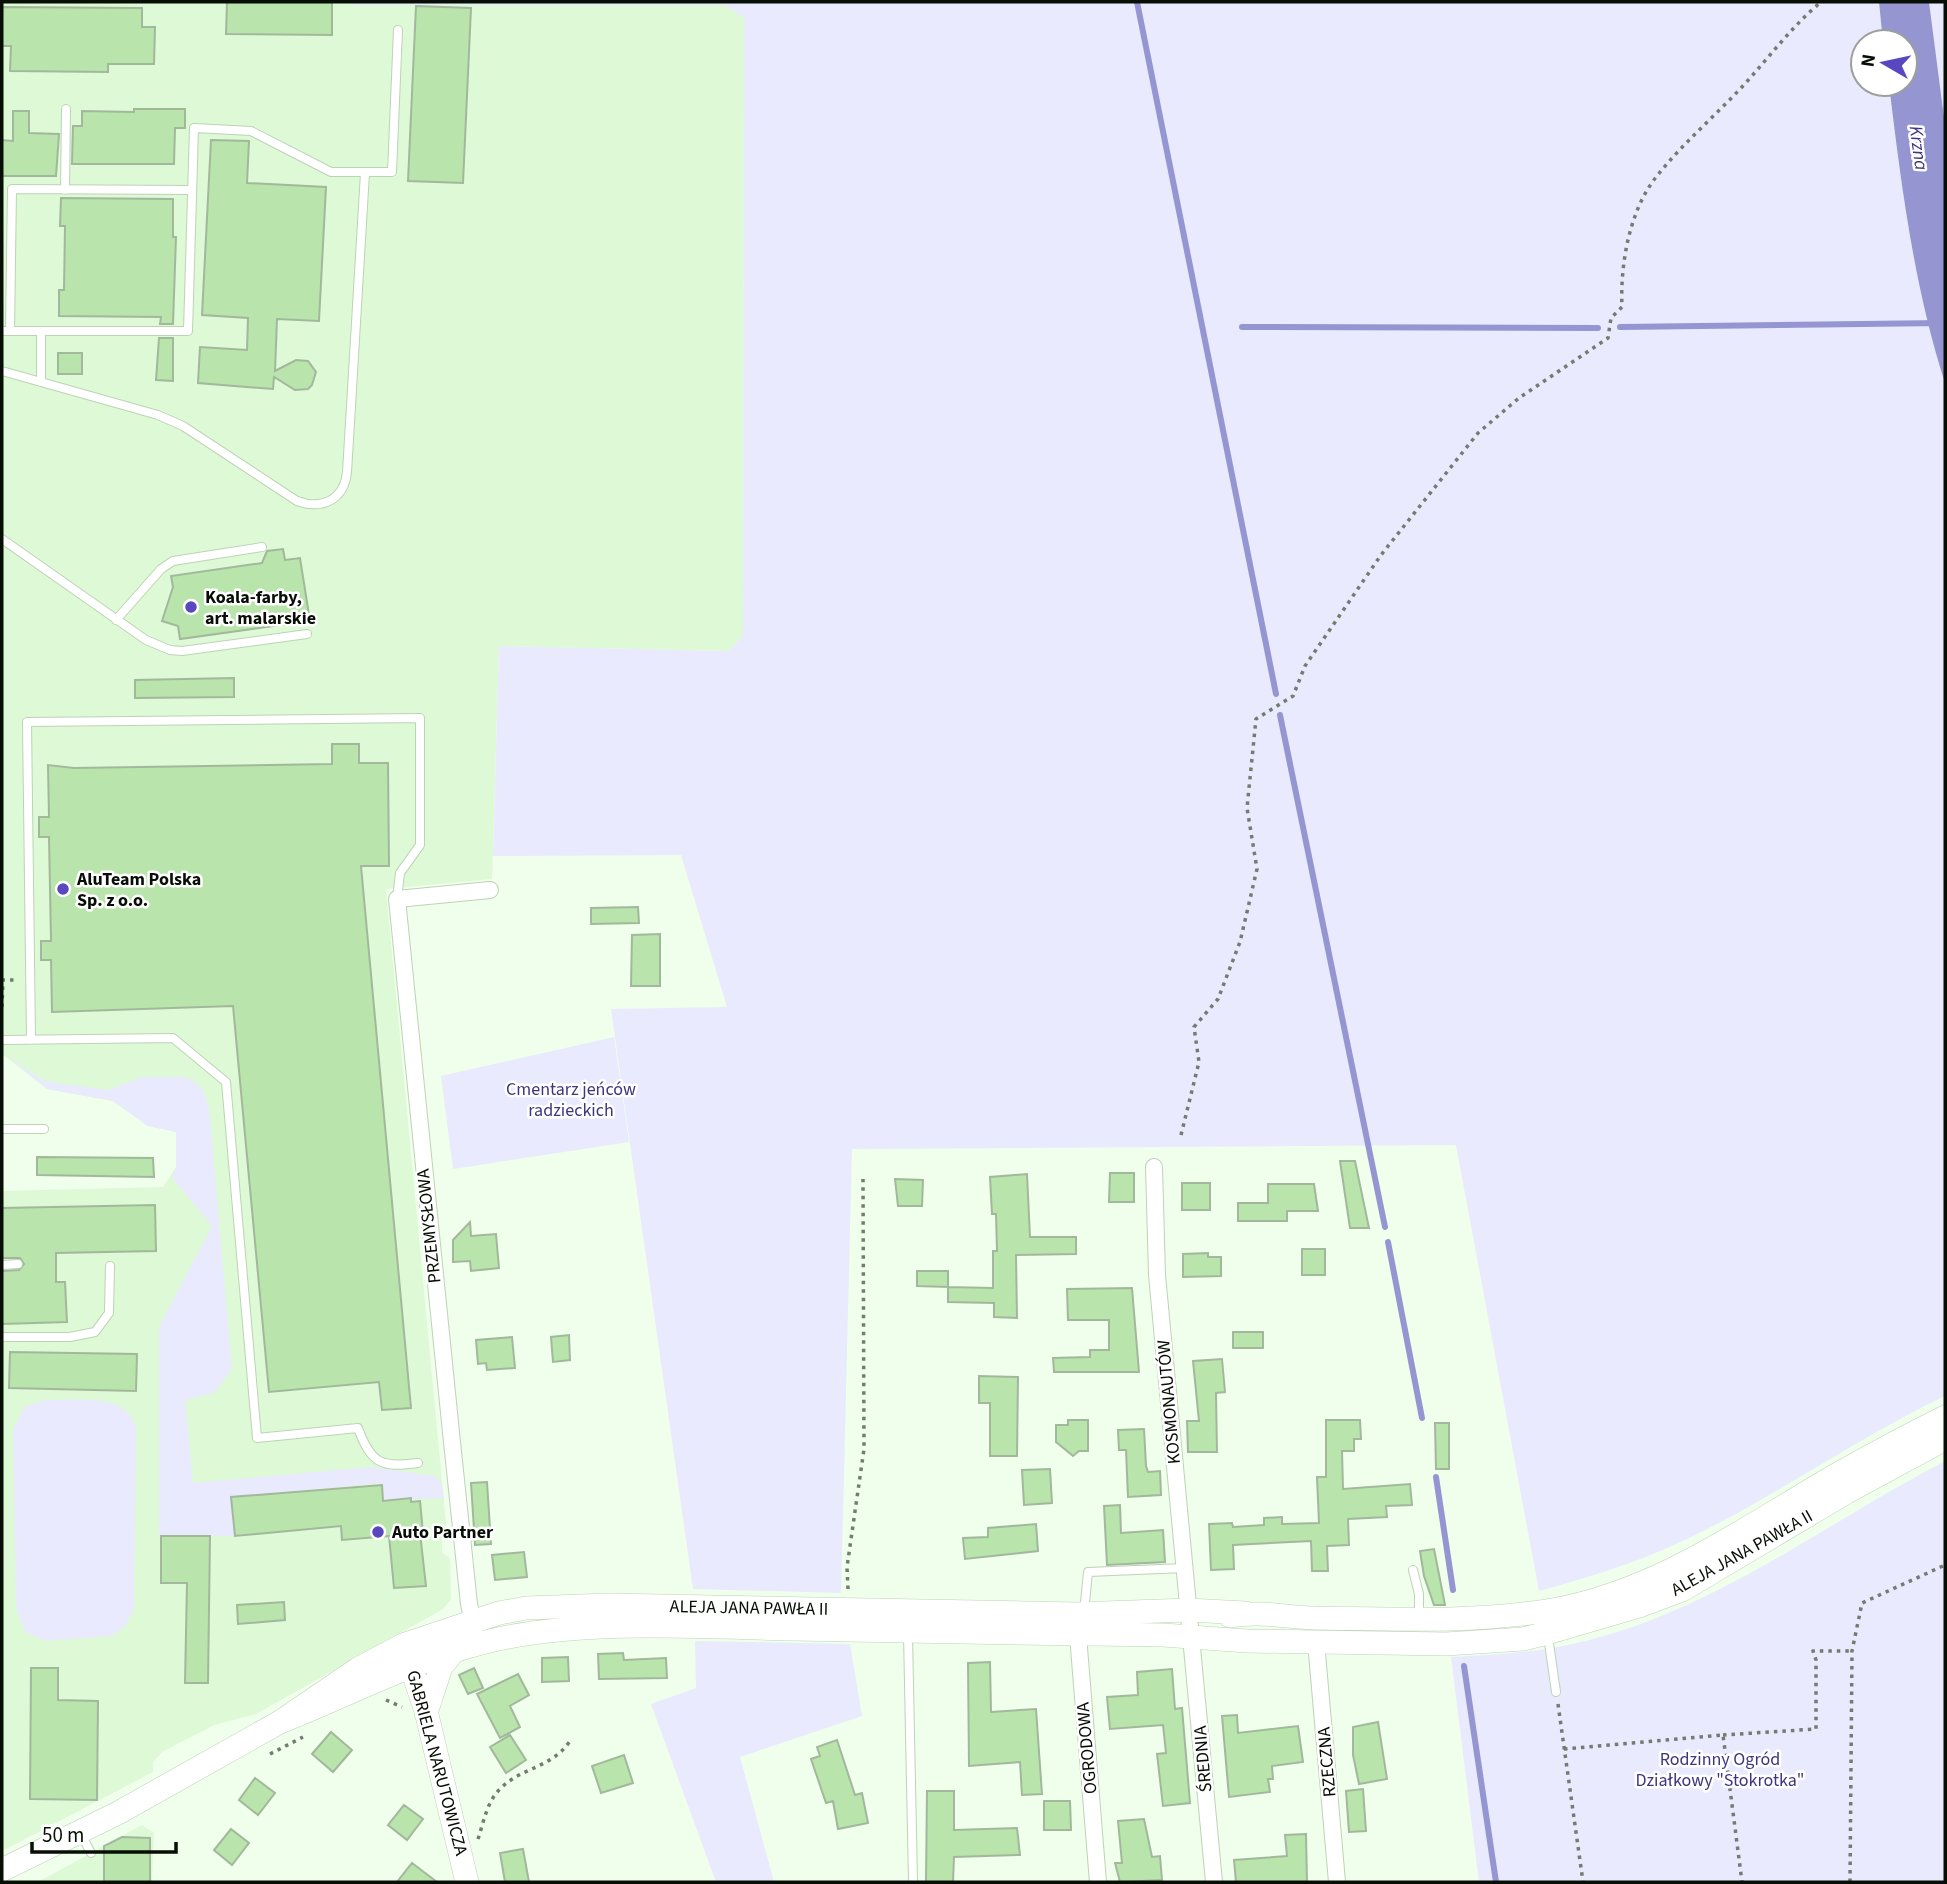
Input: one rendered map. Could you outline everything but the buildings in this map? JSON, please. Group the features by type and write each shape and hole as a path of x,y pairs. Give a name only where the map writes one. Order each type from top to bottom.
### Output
{"street":[{"path":"397,899 490,890"},
{"name":"PRZEMYSŁOWA","path":"397,899 471,1620 479,1644"},
{"name":"KOSMONAUTÓW","path":"1154,1167 1157,1275 1191,1636"},
{"name":"ALEJA JANA PAWŁA II","path":"2,1870 80,1832 280,1722 341,1698 407,1655 471,1620 526,1608 609,1605 849,1620 908,1631 1188,1610 1295,1617 1419,1619 1490,1617 1554,1609 1633,1587 1721,1545 1838,1474 1945,1417"},
{"name":"ALEJA JANA PAWŁA II","path":"407,1655 453,1652 527,1635 644,1626 849,1620 1079,1620 1191,1636 1316,1642 1479,1643 1523,1639 1639,1606 1682,1590 1847,1492 1945,1439"},
{"name":"ALEJA JANA PAWŁA II","path":"1191,1636 1213,1620 1245,1614"},
{"path":"1295,1617 1305,1623 1316,1642"},
{"path":"1391,1644 1413,1630 1419,1619"},
{"name":"OGRODOWA","path":"1079,1620 1098,1882"},
{"name":"ŚREDNIA","path":"1191,1636 1214,1882"},
{"name":"RZECZNA","path":"1316,1642 1338,1882"},
{"path":"417,1714 441,1667 453,1652"},
{"name":"GABRIELA NARUTOWICZA","path":"407,1655 417,1714 467,1882"}],"lane":[{"path":"192,190 12,189 6,331 188,331 194,128 251,131 331,172 393,173 398,30"},
{"path":"65,190 66,109"},
{"path":"2,372 158,415 183,426 297,501 314,505 335,498 344,488 347,472 365,173"},
{"path":"41,331 41,382"},
{"path":"2,539 146,640 170,650 307,634"},
{"path":"116,620 162,569 173,561 262,547"},
{"path":"31,1040 27,722 420,718 420,845 400,873 397,899"},
{"path":"2,1040 173,1038 226,1082 257,1438 358,1428 364,1445 377,1462 395,1466 418,1463"},
{"path":"2,1129 44,1129"},
{"path":"2,1265 18,1264"},
{"path":"2,1337 70,1336 95,1332 109,1313 110,1266"},
{"path":"1079,1620 1088,1572 1185,1568"},
{"path":"1413,1570 1419,1594 1419,1619"},
{"path":"908,1631 914,1882"},
{"path":"1547,1633 1556,1692"},
{"path":"80,1832 91,1853"}],"path":[{"path":"1181,1135 1199,1062 1194,1027 1218,999 1240,942 1257,869 1247,808 1256,719 1293,696 1305,666 1381,555 1478,433 1519,398 1608,338 1612,318 1622,307 1620,275 1639,208 1655,178 1744,85 1798,21 1821,2"},
{"path":"2,1007 4,980"},
{"path":"849,1620 847,1567 864,1449 863,1179"},
{"path":"1850,1882 1852,1651 1862,1603 1945,1565"},
{"path":"1564,1749 1816,1729 1813,1651 1852,1651"},
{"path":"1556,1692 1583,1882"},
{"path":"374,1701 392,1702 417,1714"},
{"path":"1723,1735 1742,1882"},
{"path":"259,1759 305,1736"},
{"path":"478,1842 490,1802 502,1786 560,1755 570,1741"}],"shaded area":[{"path":"2,2 726,5 744,18 743,636 728,651 499,646 492,879 386,889 447,1535 442,1540 442,1553 450,1558 451,1599 443,1609 256,1714 214,1725 162,1752 153,1762 153,1772 2,1851 2,1191 163,1187 176,1167 176,1132 148,1126 113,1101 47,1089 2,1054"},
{"path":"142,1825 154,1833 152,1882 38,1882"}],"green space":[{"path":"352,2 1879,2 1882,28 1849,28 1849,98 1891,98 1917,273 1945,383 1945,1396 1689,1538 1616,1568 1539,1591 1456,1145 852,1149 841,1593 693,1589 611,1009 727,1007 681,855 493,856 499,646 728,651 743,636 744,18 725,5 352,5"},
{"path":"1929,2 1945,2 1945,125"},
{"name":"Cmentarz jeńców radzieckich","path":"614,1037 629,1142 453,1169 441,1076"},
{"path":"2,1052 44,1081 108,1090 142,1077 184,1077 194,1081 204,1092 209,1108 232,1369 214,1393 185,1400 193,1483 371,1467 435,1476 441,1483 444,1498 384,1500 381,1483 232,1497 235,1536 159,1535 159,1327 212,1226 172,1178 176,1167 176,1132 148,1126 113,1101 47,1089"},
{"path":"84,1399 110,1403 121,1407 130,1415 136,1426 134,1609 126,1625 112,1636 46,1641 25,1632 16,1608 13,1430 24,1407 44,1400"},
{"name":"Rodzinny Ogród Działkowy \"Stokrotka\"","path":"1945,1461 1945,1882 1479,1882 1451,1657 1524,1652 1568,1645 1619,1632 1668,1613 1762,1566"},
{"path":"695,1641 850,1644 862,1716 740,1757 774,1882 716,1882 651,1704 696,1688"}],"water":[{"name":"Krzna","path":"1879,2 1929,2 1945,125 1945,383 1917,273 1891,98 1919,98 1919,28 1882,28"}],"waterway":[{"path":"1137,2 1276,694"},
{"path":"1620,327 1945,323"},
{"path":"1242,327 1598,328"},
{"path":"1280,715 1385,1227"},
{"path":"1388,1242 1422,1418"},
{"path":"1436,1477 1453,1590"},
{"path":"1464,1666 1496,1882"}],"place":[{"name":"Koala-farby, art. malarskie","path":"191,607"},
{"name":"AluTeam Polska Sp. z o.o.","path":"63,889"},
{"name":"Auto Partner","path":"378,1532"}]}
